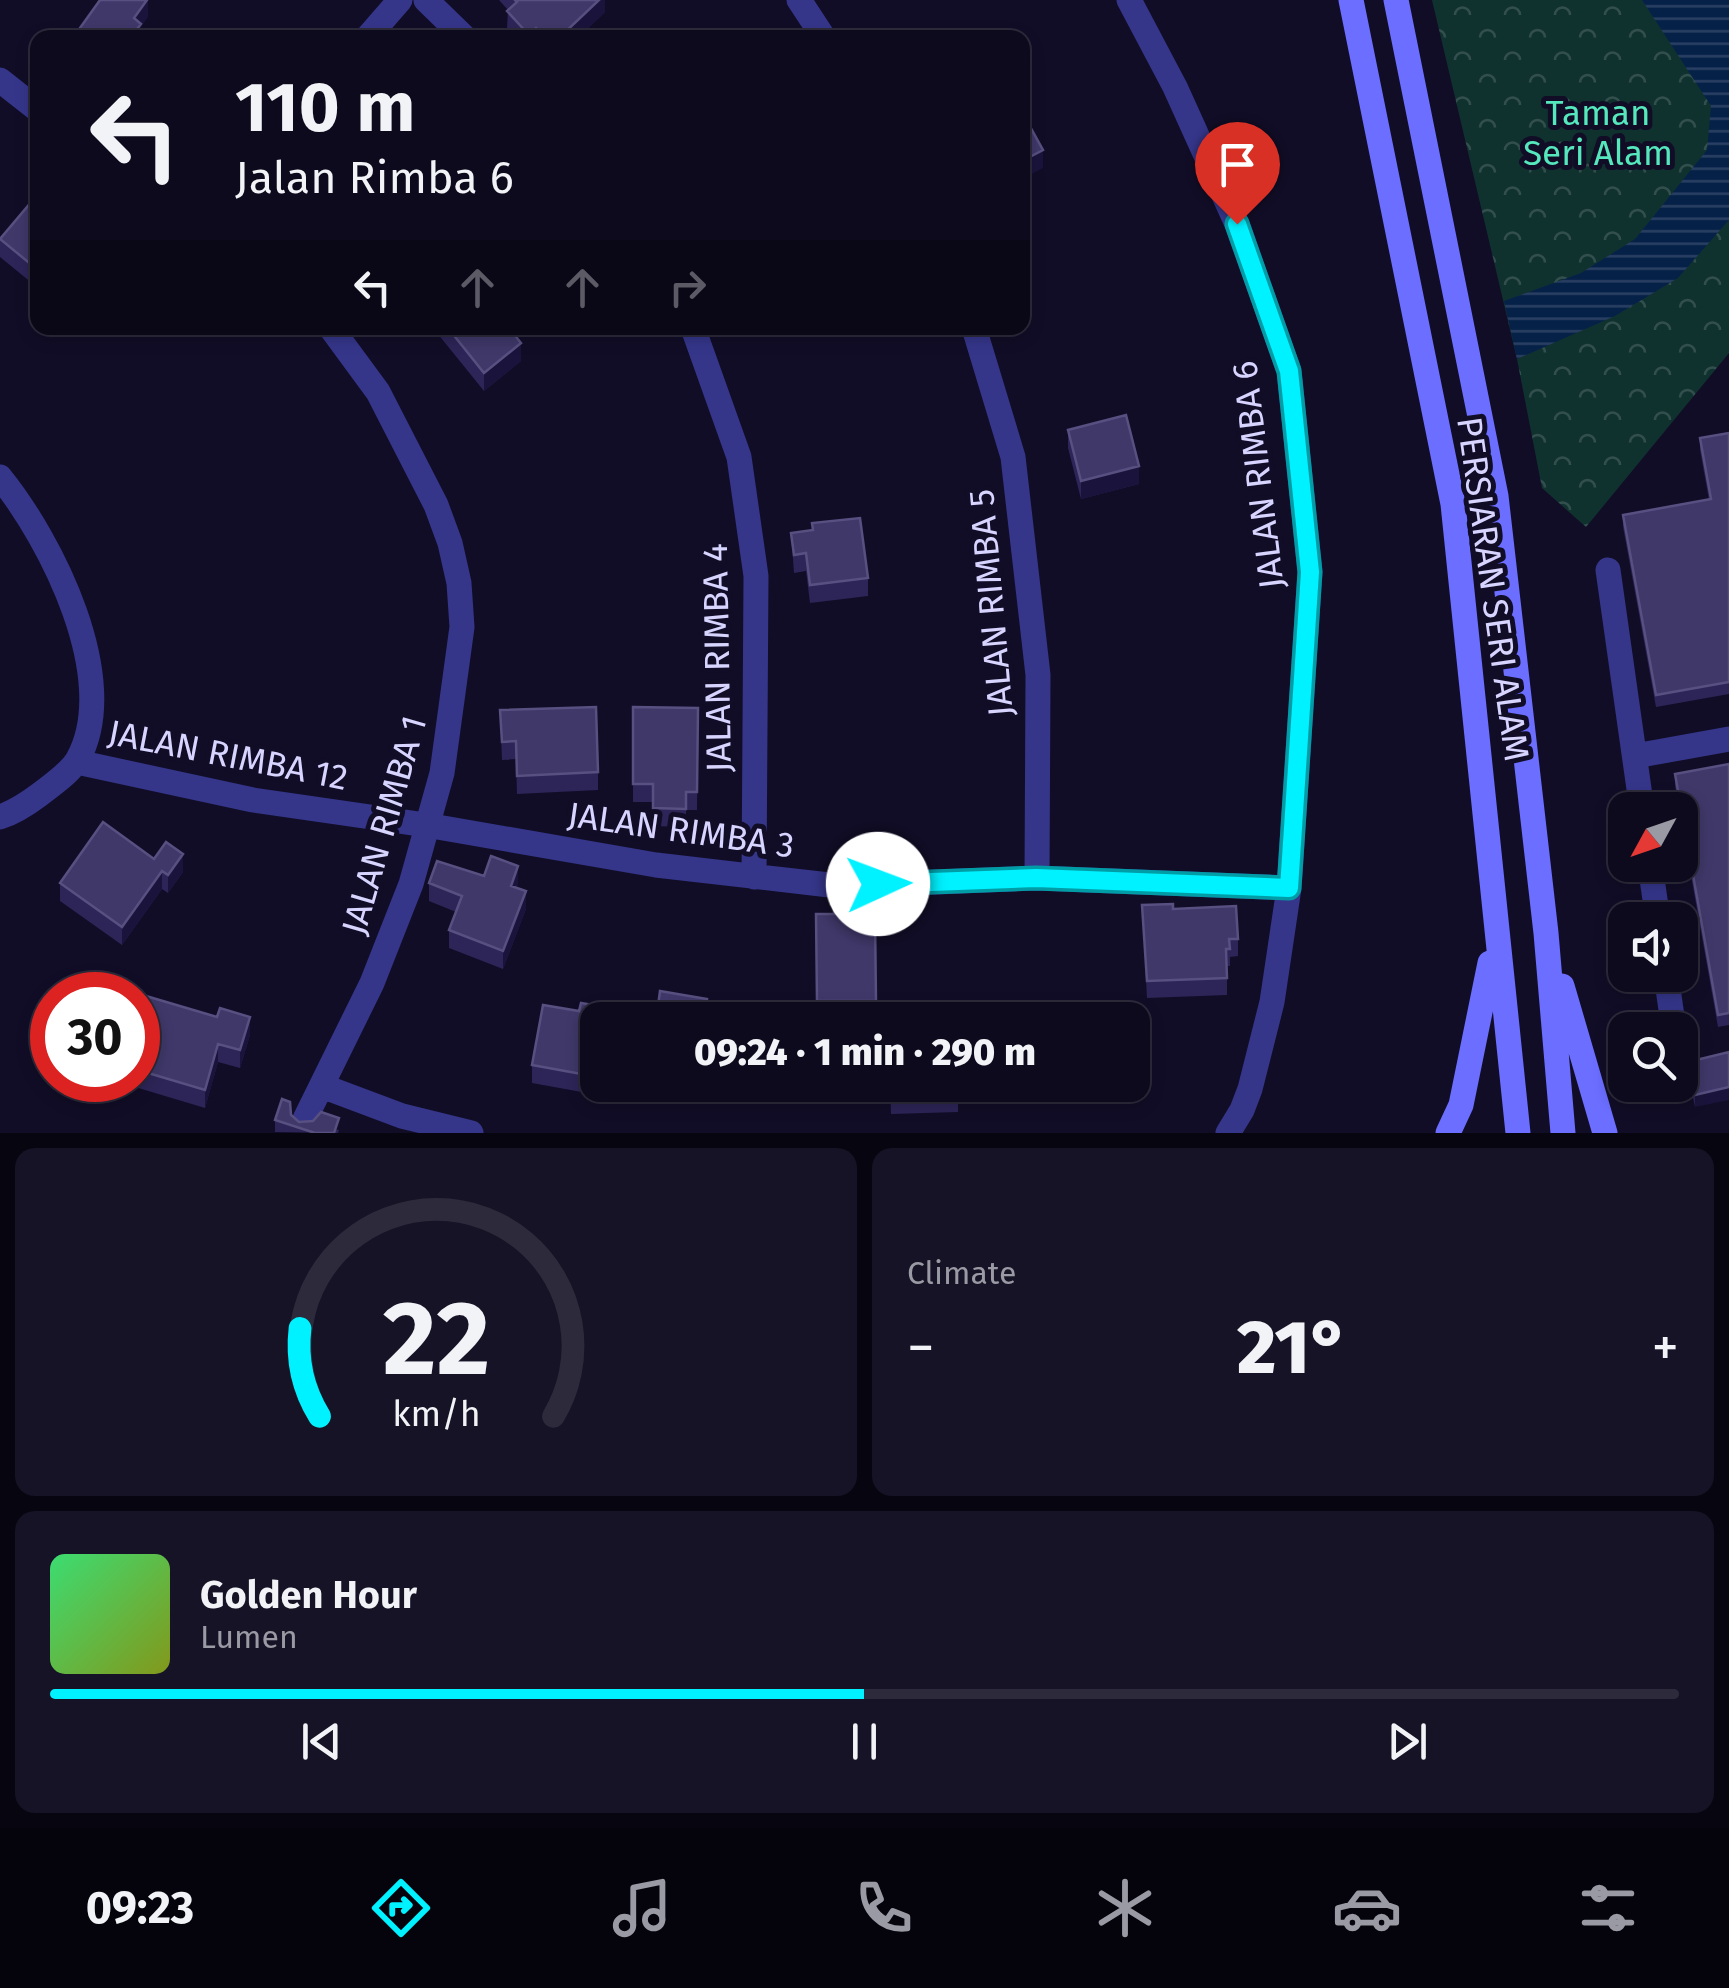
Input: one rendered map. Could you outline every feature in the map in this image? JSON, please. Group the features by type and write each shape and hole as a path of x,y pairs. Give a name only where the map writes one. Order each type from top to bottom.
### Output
{"street":[{"path":"374,30 400,0"},
{"path":"426,0 456,30"},
{"path":"798,0 819,30"},
{"name":"JALAN RIMBA 6","path":"1129,0 1176,88 1237,224 1289,371 1310,572 1289,888 1272,1002 1250,1090 1228,1133"},
{"name":"PERSIARAN SERI ALAM","path":"1352,0 1453,504 1518,1133"},
{"name":"PERSIARAN SERI ALAM","path":"1396,0 1496,496 1546,933 1563,1133"},
{"path":"0,80 30,104"},
{"name":"JALAN RIMBA 1","path":"306,1119 394,933 411,884 442,774 462,627 460,583 450,543 413,457 378,392 336,335"},
{"name":"JALAN RIMBA 4","path":"696,335 739,457 756,576 754,876"},
{"name":"JALAN RIMBA 5","path":"976,335 1013,457 1038,675 1036,878"},
{"path":"0,477 23,506 70,597 89,665 93,698 88,736 77,762 24,807 0,818"},
{"path":"1608,570 1640,792"},
{"path":"1635,756 1729,738"},
{"name":"JALAN RIMBA 12","path":"77,762 253,800 426,825"},
{"name":"JALAN RIMBA 3","path":"426,825 656,865 838,886 1036,878 1289,888"},
{"path":"1546,933 1605,1133"},
{"path":"1448,1133 1461,1105 1496,938"},
{"path":"322,1086 390,1112 471,1133"}],"green space":[{"name":"Taman Seri Alam","path":"1432,0 1729,0 1729,353 1586,527 1542,488 1517,359"}],"water":[{"path":"1642,0 1729,0 1729,220 1678,278 1615,316 1517,359 1504,301 1581,273 1635,239 1707,150 1711,106"}],"building":[{"path":"100,0 147,0 134,18 141,24 136,30 79,30"},
{"path":"599,0 567,30 524,30 507,11 517,2"},
{"path":"1030,126 1043,150 1030,157"},
{"path":"30,203 30,263 0,239"},
{"path":"454,335 515,335 521,343 484,373"},
{"path":"1126,415 1139,466 1081,481 1068,430"},
{"path":"1729,433 1729,682 1656,695 1623,515 1711,499 1700,438"},
{"path":"860,518 868,578 810,585 806,553 794,555 791,533 813,530 812,523"},
{"path":"596,707 598,772 517,776 516,741 502,742 500,710"},
{"path":"633,707 698,708 697,792 686,792 686,809 653,808 653,784 633,784"},
{"path":"1729,764 1729,1013 1718,1015 1694,882 1698,882 1698,792 1678,792 1675,774"},
{"path":"103,822 154,859 166,842 183,854 168,875 162,871 122,927 60,883"},
{"path":"491,856 518,866 511,886 526,891 503,951 449,930 462,896 429,883 437,861 484,876"},
{"path":"1173,904 1173,909 1236,906 1238,939 1229,939 1230,949 1226,949 1227,978 1147,981 1142,905"},
{"path":"834,906 861,906 862,916 875,916 876,1001 817,1001 816,914 834,914"},
{"path":"660,991 707,999 706,1002 659,1002"},
{"path":"160,1000 217,1017 220,1008 250,1017 240,1050 218,1044 205,1090 160,1077"},
{"path":"543,1005 579,1011 580,1007 580,1074 532,1065"},
{"path":"1729,1052 1729,1087 1698,1094 1698,1060"},
{"path":"282,1099 290,1102 291,1115 299,1122 313,1121 321,1112 339,1118 334,1133 315,1133 275,1120"}],"route":[{"path":"878,884 1036,878 1289,888 1310,572 1289,371 1237,224"}]}
